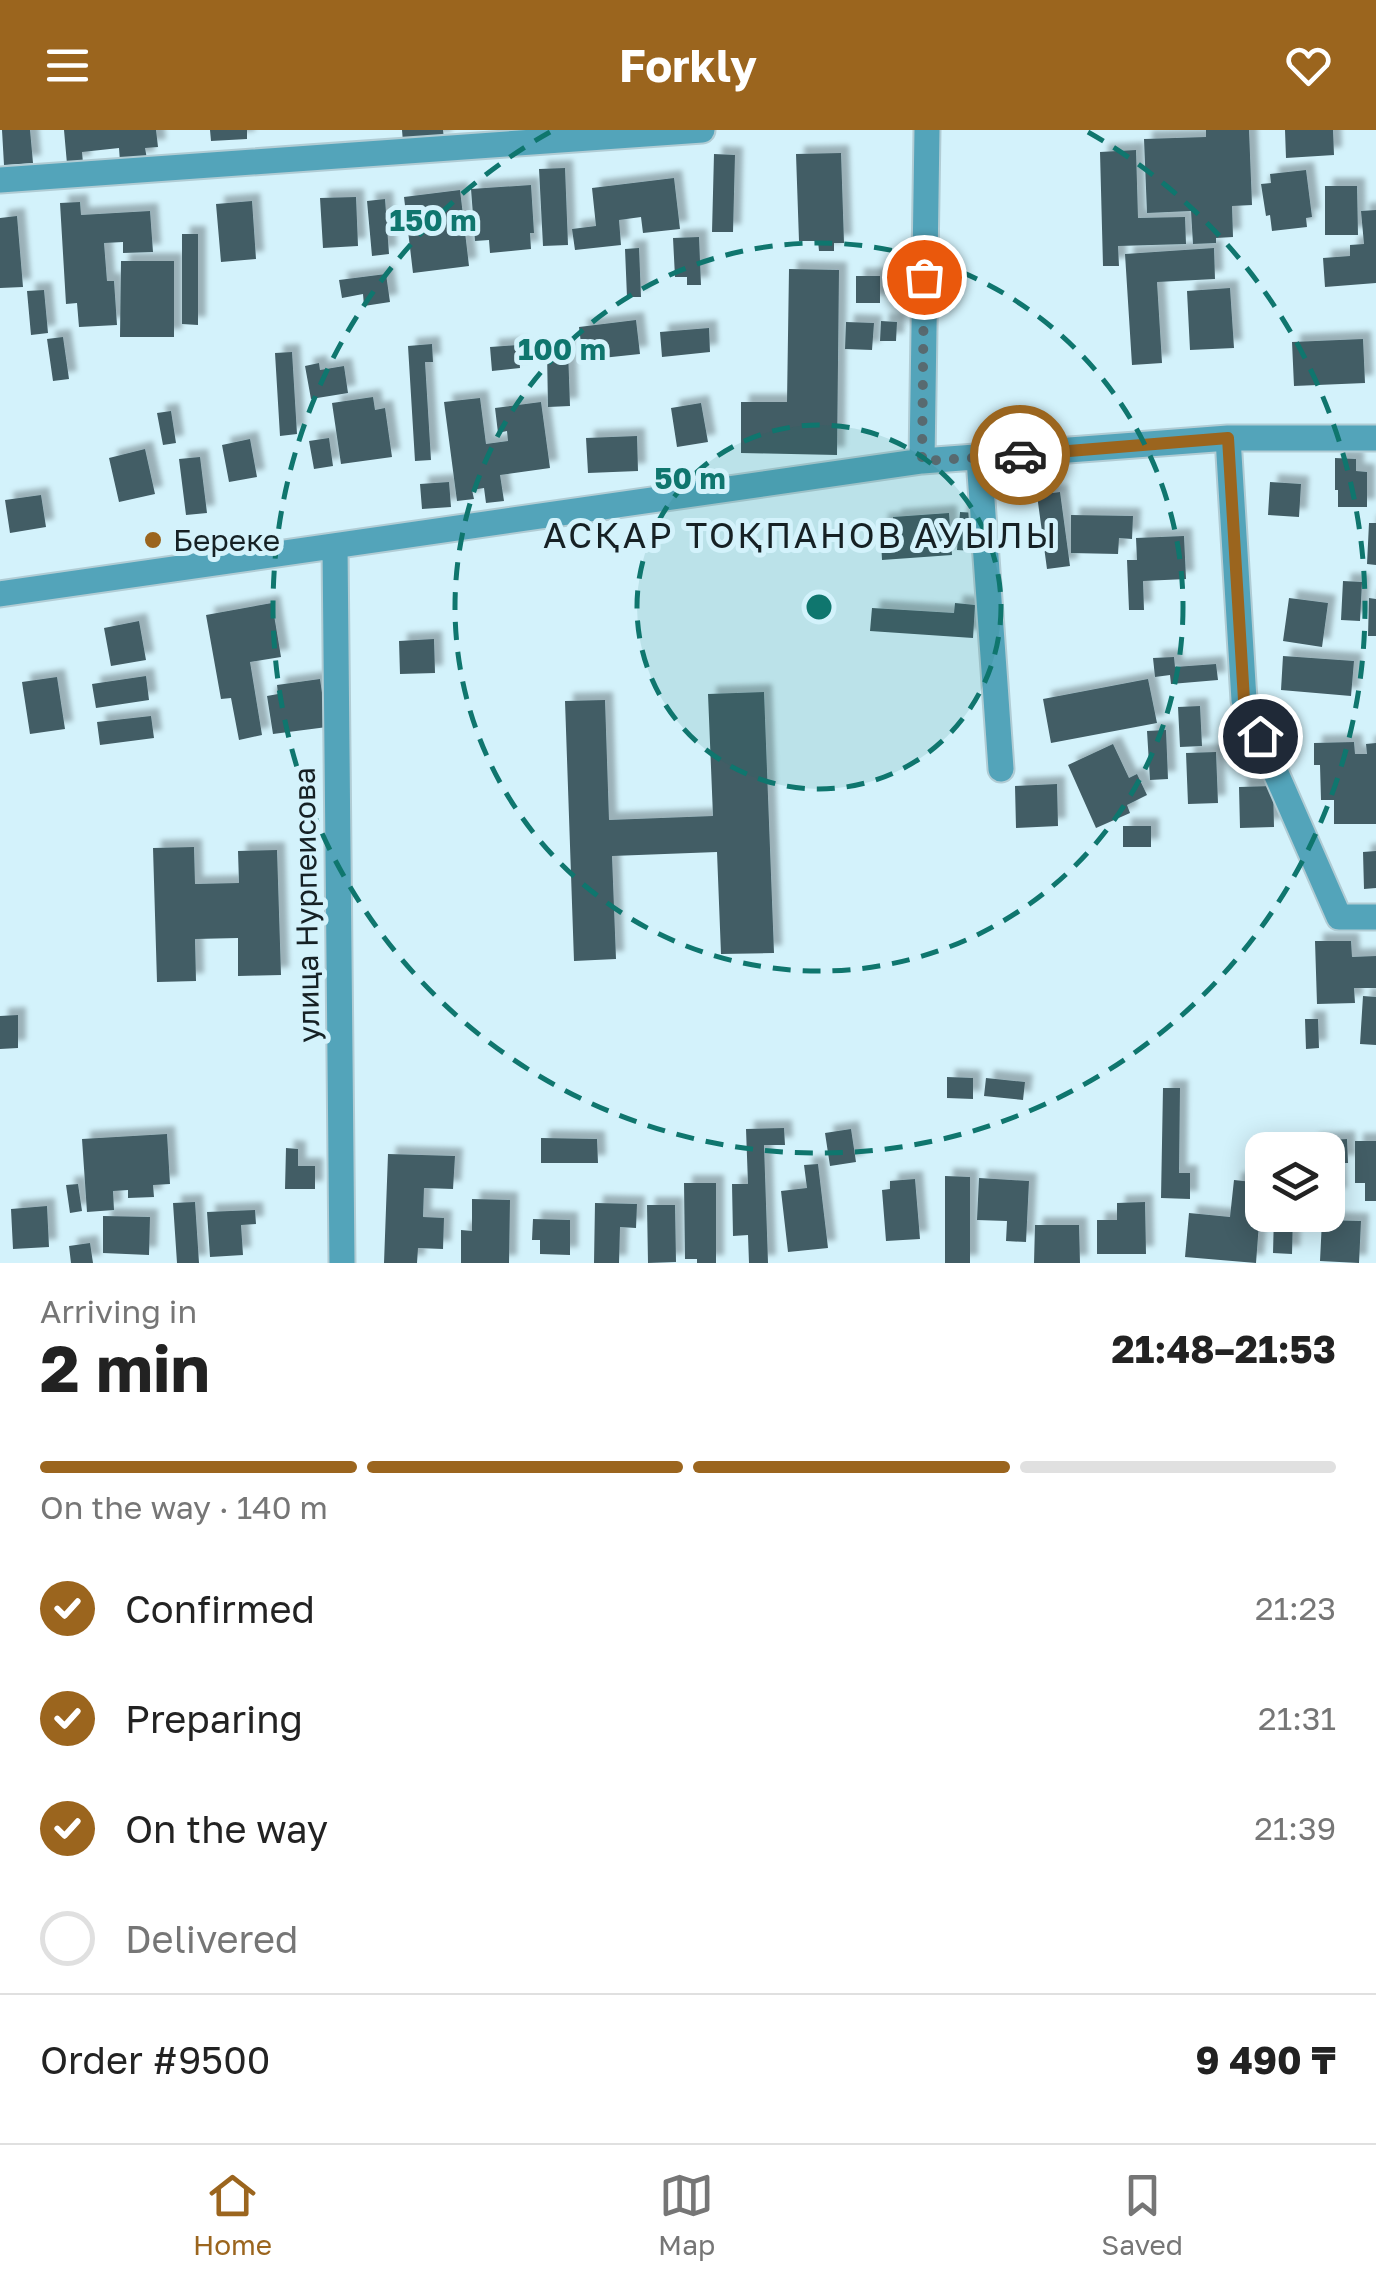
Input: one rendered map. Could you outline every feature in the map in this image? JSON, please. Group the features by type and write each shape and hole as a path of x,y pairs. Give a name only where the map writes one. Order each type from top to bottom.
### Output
{"street":[{"path":"0,180 702,130"},
{"path":"922,461 926,130"},
{"path":"0,594 922,461 1228,438 1376,438"},
{"path":"1228,438 1244,700 1339,917 1376,917"},
{"path":"978,458 1001,769"},
{"name":"улица Нурпеисова","path":"336,546 342,1263"}],"building":[{"path":"2,130 30,130 33,163 4,165"},
{"path":"64,130 156,130 158,147 145,148 147,159 120,162 119,148 82,152 83,163 67,164"},
{"path":"210,130 247,130 247,139 211,141"},
{"path":"402,130 443,130 444,139 403,142"},
{"path":"1206,130 1249,130 1252,205 1232,206 1233,237 1193,244 1191,211 1147,213 1144,139 1206,137"},
{"path":"1285,130 1333,130 1334,155 1286,158"},
{"path":"1136,150 1138,218 1185,217 1186,244 1118,246 1119,266 1103,266 1100,152"},
{"path":"841,153 844,243 834,243 834,251 819,251 818,241 799,241 796,154"},
{"path":"714,154 735,155 733,232 712,232"},
{"path":"565,168 568,245 543,246 539,169"},
{"path":"1306,170 1312,217 1306,218 1307,227 1272,231 1261,184 1271,183 1270,174"},
{"path":"674,178 680,229 643,233 641,217 619,220 621,245 575,250 572,229 596,226 592,188"},
{"path":"531,185 531,249 490,253 489,240 475,241 471,189"},
{"path":"1325,186 1357,186 1358,235 1325,235"},
{"path":"460,190 469,266 413,273 404,197"},
{"path":"356,197 358,246 323,248 320,198"},
{"path":"385,199 389,254 372,256 367,201"},
{"path":"252,201 256,259 221,262 216,204"},
{"path":"80,202 81,215 150,211 153,252 123,253 123,242 104,243 107,281 114,281 117,325 79,327 77,303 66,304 60,203"},
{"path":"1376,210 1376,283 1325,287 1323,258 1350,256 1350,245 1364,244 1361,211"},
{"path":"17,216 23,287 0,288 0,218"},
{"path":"182,234 198,234 198,325 182,324"},
{"path":"699,237 701,285 687,285 687,277 675,277 673,238"},
{"path":"639,248 641,297 627,297 625,249"},
{"path":"1214,248 1215,279 1157,282 1162,363 1132,365 1125,254"},
{"path":"121,261 174,261 174,337 120,337"},
{"path":"789,269 839,270 837,455 741,453 741,402 787,402"},
{"path":"386,274 390,302 364,306 363,294 342,298 339,280"},
{"path":"856,276 880,276 880,303 856,303"},
{"path":"1230,288 1234,348 1190,350 1187,291"},
{"path":"44,290 48,333 31,335 27,291"},
{"path":"636,320 640,354 583,360 579,327"},
{"path":"881,321 897,322 896,341 880,341"},
{"path":"846,322 874,323 872,350 845,349"},
{"path":"709,328 710,352 662,357 660,332"},
{"path":"63,337 69,379 53,381 47,339"},
{"path":"1363,339 1365,383 1294,386 1292,342"},
{"path":"432,344 433,362 425,362 431,460 415,461 408,346"},
{"path":"518,345 520,368 492,371 490,347"},
{"path":"568,350 570,406 548,407 547,351"},
{"path":"292,352 297,434 280,436 275,353"},
{"path":"319,363 320,370 344,366 348,393 311,399 305,366"},
{"path":"373,397 375,410 385,408 392,457 341,464 332,403"},
{"path":"480,398 486,444 508,441 507,431 498,433 495,408 541,402 550,468 500,475 504,501 486,503 484,488 472,490 474,499 457,501 444,402"},
{"path":"701,403 708,442 677,447 671,408"},
{"path":"171,411 176,443 163,445 157,413"},
{"path":"637,436 638,471 588,473 586,438"},
{"path":"329,438 333,466 314,469 309,441"},
{"path":"250,439 257,477 229,482 222,445"},
{"path":"145,449 155,494 119,502 109,458"},
{"path":"200,457 207,513 186,515 179,459"},
{"path":"1335,458 1356,459 1356,471 1367,472 1367,507 1338,507"},
{"path":"449,482 451,507 422,509 420,484"},
{"path":"1270,482 1301,484 1299,517 1268,515"},
{"path":"1060,492 1070,566 1047,569 1037,495"},
{"path":"41,495 46,527 10,533 5,500"},
{"path":"960,512 977,513 974,551 957,550"},
{"path":"949,513 952,555 882,560 880,521"},
{"path":"1071,515 1133,516 1132,539 1119,538 1118,554 1071,553"},
{"path":"1369,523 1376,523 1376,565 1367,564"},
{"path":"1184,536 1186,579 1143,581 1144,610 1129,610 1127,560 1137,560 1136,538"},
{"path":"1343,581 1362,582 1360,621 1341,620"},
{"path":"1289,598 1328,603 1322,647 1283,641"},
{"path":"1369,598 1376,599 1376,636 1368,636"},
{"path":"272,603 281,657 250,662 262,735 239,740 231,698 221,699 206,615"},
{"path":"955,603 975,605 973,638 870,631 872,608 954,613"},
{"path":"139,621 146,660 111,666 104,628"},
{"path":"434,639 435,673 400,674 399,641"},
{"path":"1283,656 1354,661 1351,696 1281,690"},
{"path":"1174,657 1175,667 1216,664 1218,680 1171,684 1170,675 1155,677 1153,658"},
{"path":"146,676 149,700 96,708 92,684"},
{"path":"57,677 65,729 30,734 22,682"},
{"path":"320,679 327,727 273,734 267,696 278,694 277,685"},
{"path":"1148,679 1157,723 1051,743 1043,699"},
{"path":"764,692 774,953 721,954 717,852 612,856 616,959 574,961 565,701 605,700 609,820 713,816 708,694"},
{"path":"1200,706 1202,746 1180,747 1178,707"},
{"path":"151,716 154,738 100,745 97,722"},
{"path":"1166,730 1168,779 1150,780 1147,731"},
{"path":"1354,742 1355,754 1367,754 1366,744 1376,743 1376,824 1334,824 1334,800 1321,800 1320,765 1314,765 1314,743"},
{"path":"1113,744 1129,778 1137,774 1147,795 1127,805 1130,813 1096,828 1068,765"},
{"path":"1216,752 1218,803 1188,804 1186,753"},
{"path":"1057,784 1058,826 1016,828 1015,786"},
{"path":"1273,786 1274,827 1240,828 1239,787"},
{"path":"1123,826 1151,826 1151,847 1123,847"},
{"path":"194,847 195,884 239,883 238,851 277,850 281,975 238,976 238,938 195,939 196,981 157,982 153,848"},
{"path":"1376,851 1376,888 1364,889 1363,852"},
{"path":"1315,941 1351,941 1352,957 1376,956 1376,988 1354,988 1355,1003 1317,1004"},
{"path":"1363,996 1376,997 1376,1045 1360,1044"},
{"path":"18,1015 18,1048 0,1049 0,1016"},
{"path":"1305,1019 1318,1019 1319,1048 1306,1049"},
{"path":"947,1077 973,1078 973,1099 947,1098"},
{"path":"986,1078 1025,1082 1023,1100 984,1096"},
{"path":"1163,1088 1180,1088 1179,1173 1190,1173 1190,1199 1161,1198"},
{"path":"784,1128 785,1145 764,1145 768,1263 749,1263 748,1235 733,1236 732,1184 748,1184 746,1129"},
{"path":"851,1129 856,1162 830,1166 825,1133"},
{"path":"167,1134 170,1184 153,1185 154,1197 128,1198 128,1190 113,1191 114,1210 87,1212 82,1139"},
{"path":"541,1138 597,1139 598,1163 541,1163"},
{"path":"1355,1141 1376,1141 1376,1201 1365,1201 1365,1183 1355,1183"},
{"path":"286,1148 298,1149 298,1166 315,1166 315,1189 285,1189"},
{"path":"388,1154 455,1156 453,1189 424,1188 423,1217 444,1218 443,1249 418,1248 417,1263 384,1263"},
{"path":"818,1164 828,1248 788,1252 781,1191 807,1188 804,1165"},
{"path":"945,1176 970,1177 970,1263 945,1263"},
{"path":"979,1178 1029,1181 1026,1242 1006,1241 1007,1221 977,1220"},
{"path":"915,1179 920,1239 886,1241 882,1190 890,1189 890,1181"},
{"path":"1234,1180 1245,1181 1245,1232 1258,1232 1256,1263 1185,1257 1189,1213 1230,1217"},
{"path":"684,1183 716,1183 716,1263 685,1259"},
{"path":"78,1184 82,1211 70,1213 66,1185"},
{"path":"472,1199 510,1200 509,1263 461,1263 461,1230 472,1231"},
{"path":"195,1202 199,1263 177,1263 173,1203"},
{"path":"1145,1202 1146,1254 1097,1254 1097,1220 1117,1220 1117,1203"},
{"path":"595,1203 637,1204 636,1228 620,1227 619,1263 594,1263"},
{"path":"647,1205 675,1205 676,1262 648,1263"},
{"path":"47,1206 49,1247 13,1249 11,1209"},
{"path":"255,1210 256,1224 241,1225 243,1255 210,1257 207,1212"},
{"path":"103,1216 150,1217 149,1255 103,1253"},
{"path":"533,1219 570,1220 570,1255 540,1254 540,1240 532,1240"},
{"path":"1345,1221 1361,1221 1359,1263 1320,1261 1321,1232 1345,1232"},
{"path":"1035,1225 1079,1225 1080,1263 1034,1263"},
{"path":"1274,1232 1293,1232 1292,1254 1273,1253"},
{"path":"90,1243 93,1263 71,1263 69,1246"}],"way so far":[{"path":"924,277 922,461 1020,455"}],"place":[{"name":"Береке","path":"153,540"}],"district":[{"name":"АСҚАР ТОҚПАНОВ АУЫЛЫ","path":"801,535"}],"route":[{"path":"1020,455 1228,438 1244,700 1260,736"}]}
